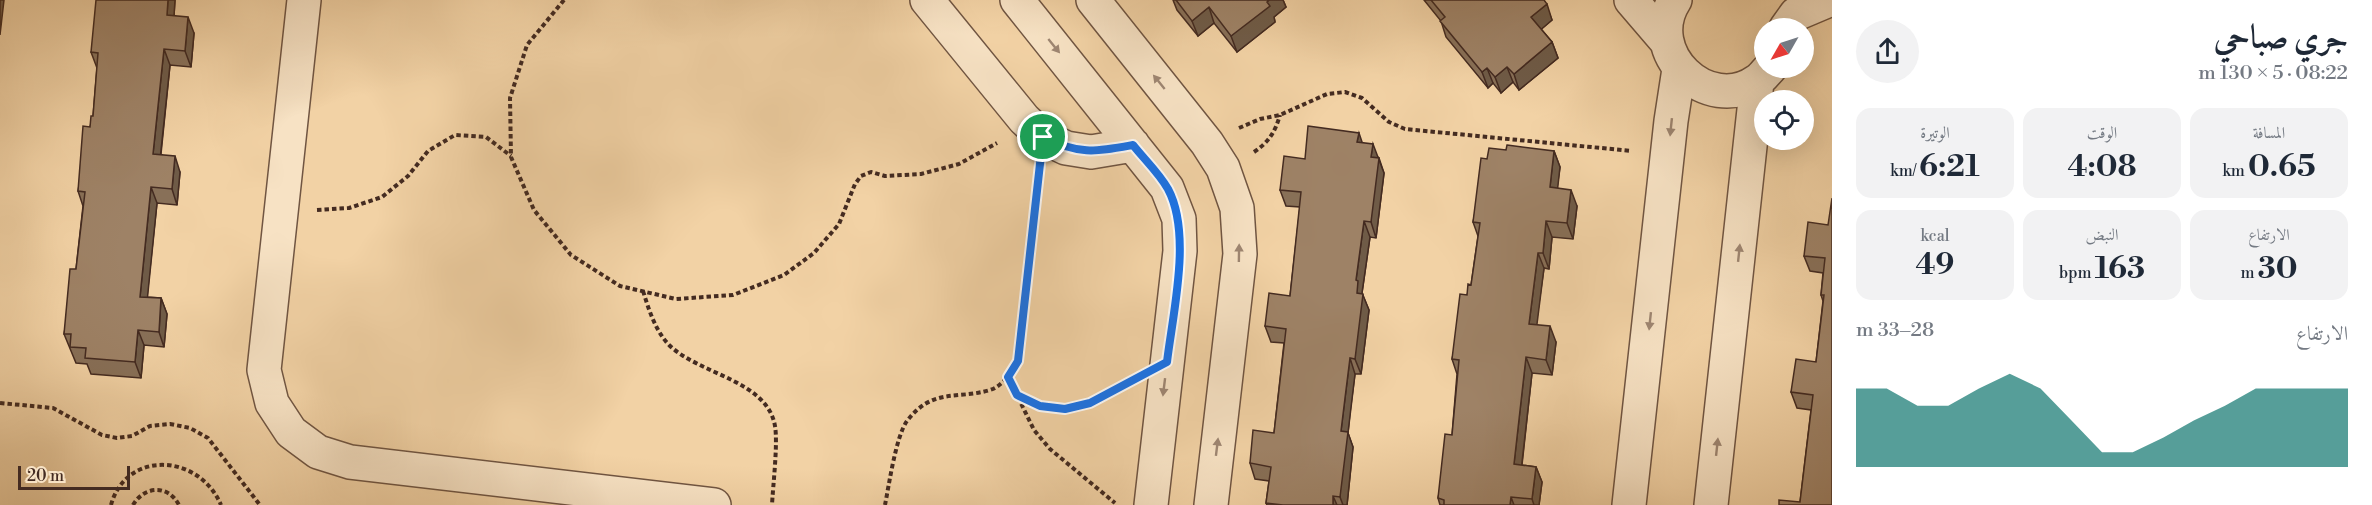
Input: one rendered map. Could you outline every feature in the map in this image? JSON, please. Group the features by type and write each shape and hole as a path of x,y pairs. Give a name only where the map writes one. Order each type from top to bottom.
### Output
{"street":[{"path":"304,0 264,370 272,403 291,432 318,452 350,462 714,505"},
{"path":"927,0 1033,128 1066,148 1091,152 1133,145"},
{"path":"1017,0 1167,188 1179,219 1180,251 1151,505"},
{"path":"1093,0 1215,155 1237,208 1239,254 1211,505"},
{"path":"1631,0 1695,82 1715,90 1737,89 1757,78"},
{"path":"1629,505 1668,155 1673,55 1667,24 1671,6 1675,0"},
{"path":"1774,0 1782,18"},
{"path":"1793,18 1796,14 1829,0"},
{"path":"1711,505 1763,78"}],"path":[{"path":"564,0 527,45 510,98 511,157 534,210 571,255 620,286 676,299 733,295 784,275 814,253 839,224 855,184 861,176 871,172 885,176 921,174 959,164 1033,128 1018,361 1008,377 992,390 945,395 923,405 906,423 898,446 885,505"},
{"path":"1215,155 1260,118 1280,115 1327,94 1345,92 1362,98 1389,122 1405,129 1668,155"},
{"path":"1215,155 1256,151 1268,142 1276,129 1280,115"},
{"path":"282,201 315,210 349,208 381,197 408,176 428,151 455,135 486,137 511,157"},
{"path":"643,291 652,320 669,344 692,362 756,393 769,408 776,427 772,505"},
{"path":"1017,395 1040,406 1065,409 1090,403 1167,362"},
{"path":"1008,377 1034,430 1050,448 1118,505"},
{"path":"0,403 53,408 102,435 117,438 132,436 150,426 170,424 190,428 208,438 260,505"},
{"path":"111,505 114,495 131,476 154,465 180,465 196,473 209,485 221,505"},
{"path":"133,505 138,496 150,490 164,490 175,497 179,505"}],"building":[{"path":"96,0 168,0 167,15 188,17 185,51 164,49 153,154 175,156 172,189 151,187 140,297 161,298 159,332 138,330 135,362 85,358 86,348 70,347 71,334 64,334 70,269 76,269 85,192 78,191 83,126 90,127 91,116 93,116 98,53 91,52"},
{"path":"1176,0 1269,0 1267,2 1270,6 1231,36 1209,7 1192,21"},
{"path":"1431,0 1544,0 1547,4 1531,17 1552,42 1514,74 1507,67 1495,77 1487,68 1482,72 1440,21 1445,17"},
{"path":"1308,126 1359,133 1357,142 1373,144 1371,157 1379,158 1371,222 1364,221 1356,280 1358,281 1357,293 1363,294 1355,359 1350,358 1341,431 1348,432 1340,497 1333,496 1333,505 1283,505 1266,503 1271,467 1250,463 1253,430 1274,433 1286,329 1265,326 1269,293 1290,296 1301,192 1280,190 1284,156 1305,159"},
{"path":"1507,145 1554,151 1550,187 1571,190 1567,223 1546,221 1543,253 1538,253 1529,324 1550,326 1546,360 1526,357 1514,464 1536,467 1532,499 1511,497 1510,505 1444,505 1444,500 1438,498 1445,434 1452,435 1459,360 1452,359 1460,294 1467,295 1468,284 1471,285 1480,223 1473,222 1481,158 1487,159 1489,148 1506,150"},
{"path":"1832,198 1832,505 1779,505 1779,500 1800,502 1813,395 1791,392 1796,359 1816,362 1824,295 1821,295 1825,258 1804,256 1808,222 1828,225"}],"route":[{"path":"1043,137 1066,148 1091,152 1133,145 1167,188 1179,219 1180,251 1167,362 1090,403 1065,409 1040,406 1017,395 1008,377 1018,361 1043,137"}]}
